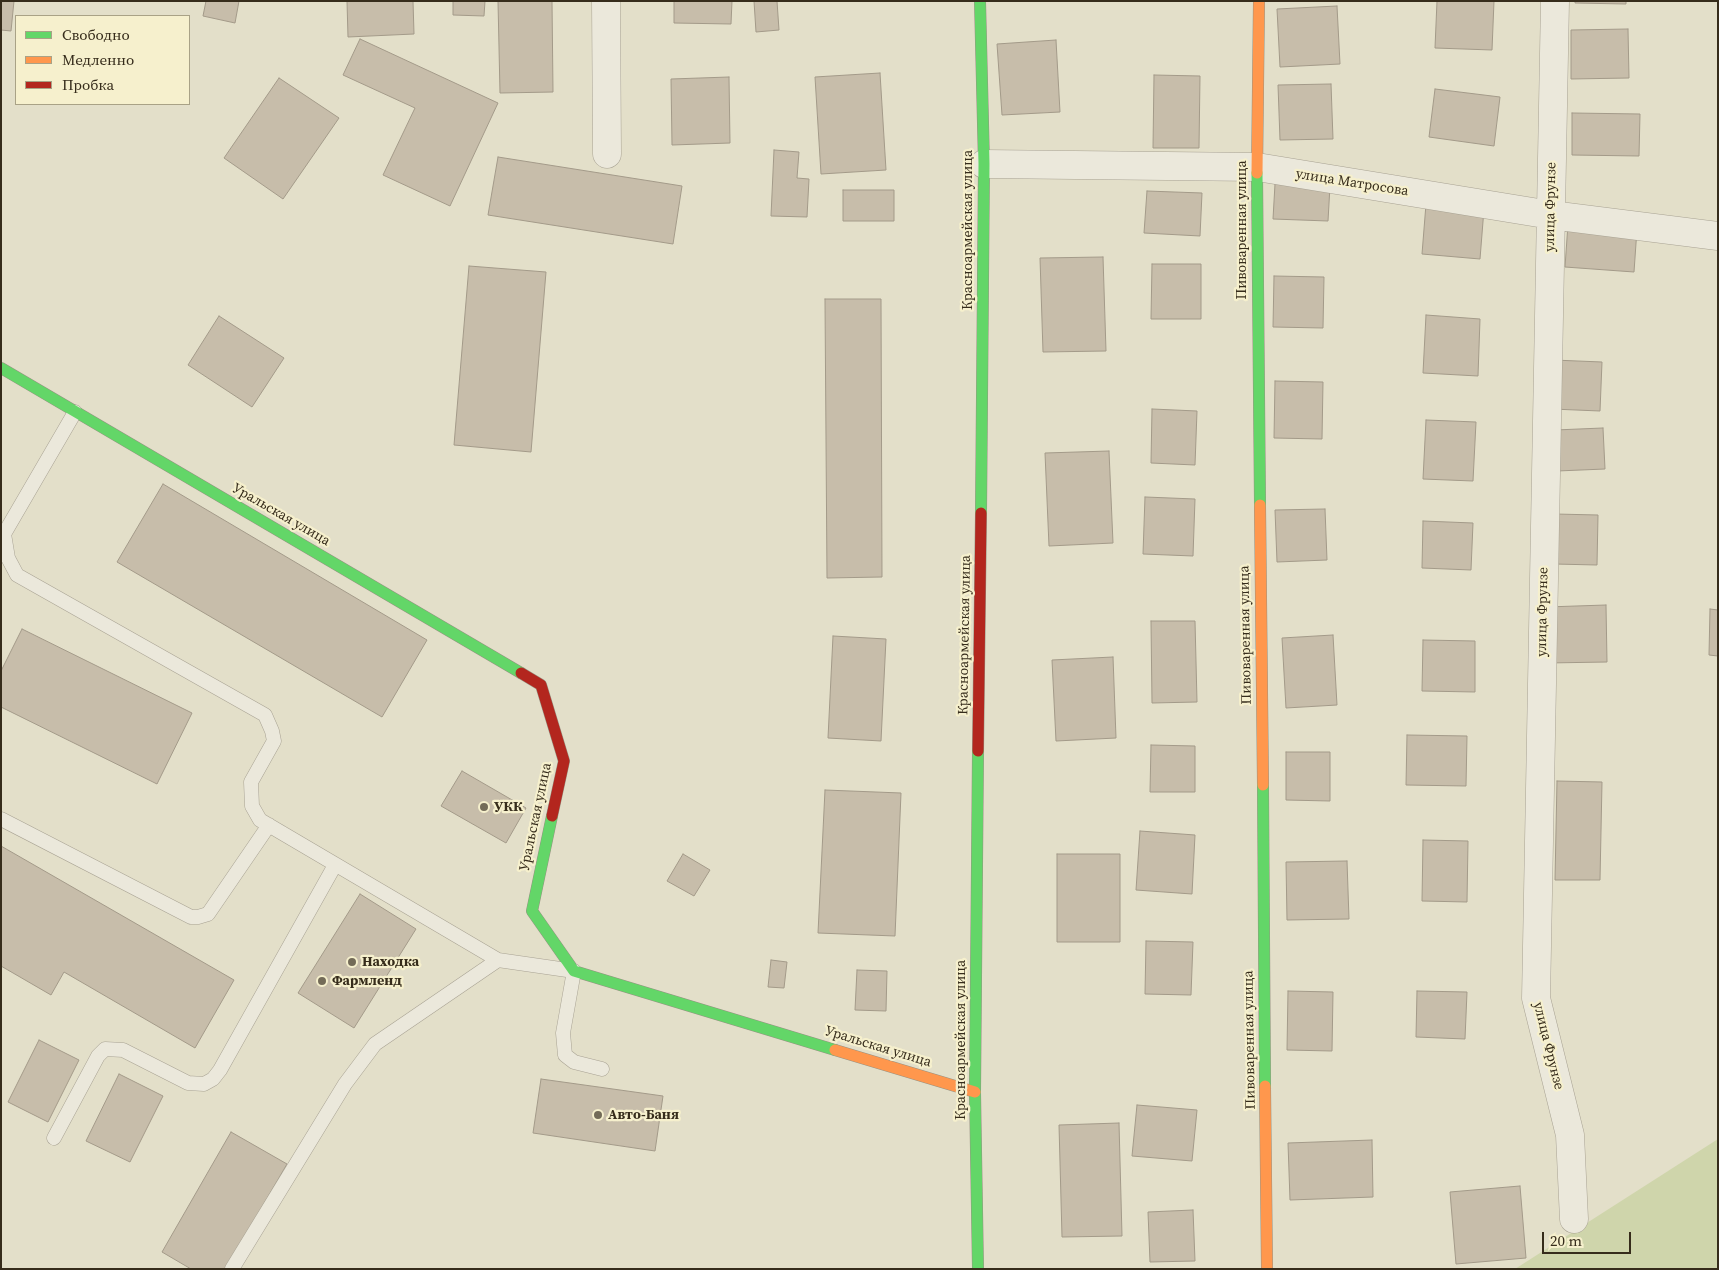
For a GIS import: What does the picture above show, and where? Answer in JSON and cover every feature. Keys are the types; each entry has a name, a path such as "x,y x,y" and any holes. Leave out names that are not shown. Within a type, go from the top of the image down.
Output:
{"street":[{"path":"606,1 607,154"},
{"name":"Красноармейская улица","path":"978,1269 975,1092 984,164 980,1"},
{"name":"Пивоваренная улица","path":"1259,1 1256,168 1267,1268"},
{"name":"улица Фрунзе","path":"1555,1 1536,998 1570,1135 1574,1219"},
{"name":"улица Матросова","path":"984,164 1256,168 1551,215 1718,236"},
{"name":"Уральская улица","path":"1,368 541,685 564,761 532,911 574,972 975,1092"}],"lane":[{"path":"75,412 4,534 8,558 17,575 265,715 272,731 274,742 251,782 252,806 260,820 268,826 498,960 574,972 563,1033 565,1054 574,1062 602,1069"},
{"path":"1,819 191,917 208,914 268,826"},
{"path":"54,1138 98,1056 105,1048 123,1050 188,1083 204,1084 213,1079 220,1070 335,865"},
{"path":"232,1269 346,1084 375,1044 498,960"}],"green space":[{"path":"1718,1139 1718,1269 1515,1269"}],"building":[{"path":"1,1 14,1 11,31 1,30"},
{"path":"206,1 239,1 235,23 203,16"},
{"path":"347,1 413,1 414,34 348,37"},
{"path":"453,1 485,1 484,16 453,15"},
{"path":"498,1 552,1 553,92 500,93"},
{"path":"674,1 732,1 731,24 674,23"},
{"path":"754,1 777,1 779,30 756,32"},
{"path":"1437,1 1494,1 1492,50 1435,48"},
{"path":"1575,1 1626,1 1626,4 1575,3"},
{"path":"1337,6 1340,64 1280,67 1277,9"},
{"path":"1628,29 1629,78 1571,79 1571,30"},
{"path":"360,39 498,103 450,206 383,175 415,108 343,75"},
{"path":"1056,40 1060,112 1002,115 997,44"},
{"path":"880,73 886,170 821,174 815,77"},
{"path":"1154,75 1200,76 1199,148 1153,148"},
{"path":"729,77 730,143 672,145 671,79"},
{"path":"279,78 339,118 283,199 224,158"},
{"path":"1331,84 1333,139 1280,140 1278,85"},
{"path":"1435,89 1500,97 1494,146 1429,137"},
{"path":"1572,113 1640,114 1639,156 1572,155"},
{"path":"774,150 799,152 797,178 809,179 807,217 771,216"},
{"path":"498,157 682,186 673,244 488,215"},
{"path":"1275,184 1330,186 1328,221 1273,219"},
{"path":"843,190 894,190 894,221 843,221"},
{"path":"1147,191 1202,193 1200,236 1144,233"},
{"path":"1426,204 1484,209 1480,259 1422,254"},
{"path":"1568,224 1637,229 1634,272 1565,267"},
{"path":"1103,257 1106,351 1043,352 1040,258"},
{"path":"1152,264 1201,264 1201,319 1151,319"},
{"path":"469,266 546,272 531,452 454,445"},
{"path":"1274,276 1324,277 1323,328 1273,327"},
{"path":"825,299 881,299 882,577 827,578"},
{"path":"1426,315 1480,319 1478,376 1423,373"},
{"path":"219,316 284,358 252,407 188,365"},
{"path":"1553,360 1602,362 1600,411 1552,409"},
{"path":"1275,381 1323,382 1322,439 1274,438"},
{"path":"1152,409 1197,411 1195,465 1151,463"},
{"path":"1426,420 1476,422 1473,481 1423,479"},
{"path":"1603,428 1605,469 1557,471 1555,430"},
{"path":"1109,451 1113,543 1049,546 1045,453"},
{"path":"163,484 427,640 382,717 117,562"},
{"path":"1145,497 1195,499 1193,556 1143,554"},
{"path":"1325,509 1327,560 1277,562 1275,510"},
{"path":"1555,514 1598,515 1597,565 1554,564"},
{"path":"1423,521 1473,523 1471,570 1422,568"},
{"path":"1606,605 1607,662 1547,663 1546,607"},
{"path":"1710,609 1718,610 1718,656 1709,655"},
{"path":"1151,621 1195,621 1197,702 1152,703"},
{"path":"22,629 192,713 157,784 1,707 1,671"},
{"path":"1333,635 1337,705 1286,708 1282,638"},
{"path":"833,636 886,639 881,741 828,738"},
{"path":"1423,640 1475,641 1475,692 1422,691"},
{"path":"1113,657 1116,738 1056,741 1052,660"},
{"path":"1407,735 1467,736 1466,786 1406,785"},
{"path":"1151,745 1195,746 1195,792 1150,792"},
{"path":"1286,752 1330,752 1330,801 1286,800"},
{"name":"УКК","path":"462,771 526,808 506,843 441,806"},
{"path":"1557,781 1602,782 1600,880 1555,880"},
{"path":"825,790 901,793 895,936 818,933"},
{"path":"1140,831 1195,835 1192,894 1136,890"},
{"path":"1423,840 1468,841 1467,902 1422,901"},
{"path":"1,846 234,980 195,1048 64,972 51,995 1,966"},
{"path":"683,854 710,870 694,896 667,881"},
{"path":"1057,854 1120,854 1120,942 1057,942"},
{"path":"1347,861 1349,919 1287,920 1286,862"},
{"path":"360,894 416,929 354,1028 298,993"},
{"path":"1146,941 1193,942 1191,995 1145,994"},
{"path":"771,960 787,962 784,988 768,987"},
{"path":"857,970 887,971 886,1011 855,1010"},
{"path":"1288,991 1333,992 1332,1051 1287,1050"},
{"path":"1417,991 1467,992 1465,1039 1416,1037"},
{"path":"39,1040 79,1060 48,1122 8,1102"},
{"path":"119,1074 163,1096 130,1162 86,1141"},
{"name":"Авто-Баня","path":"541,1079 663,1096 655,1151 533,1133"},
{"path":"1137,1105 1197,1110 1192,1161 1132,1156"},
{"path":"1119,1123 1122,1236 1062,1237 1059,1125"},
{"path":"231,1132 287,1164 226,1269 191,1269 162,1252"},
{"path":"1372,1140 1373,1197 1290,1200 1288,1143"},
{"path":"1520,1186 1526,1258 1456,1264 1450,1192"},
{"path":"1193,1210 1195,1261 1150,1262 1148,1212"}],"traffic: fast":[{"path":"980,1 984,164 981,513"},
{"path":"1257,173 1260,505"},
{"path":"1,368 521,673"},
{"path":"978,751 975,1092 978,1269"},
{"path":"1263,785 1265,1086"},
{"path":"552,816 532,911 574,971 835,1050"}],"traffic: slow":[{"path":"1257,173 1259,1"},
{"path":"1260,505 1263,785"},
{"path":"835,1050 975,1092"},
{"path":"1265,1086 1267,1268"}],"traffic: jam":[{"path":"978,751 981,513"},
{"path":"521,673 541,685 564,761 552,816"}],"place":[{"name":"УКК","path":"484,807"},
{"name":"Находка","path":"352,962"},
{"name":"Фармленд","path":"322,981"},
{"name":"Авто-Баня","path":"598,1115"}]}
